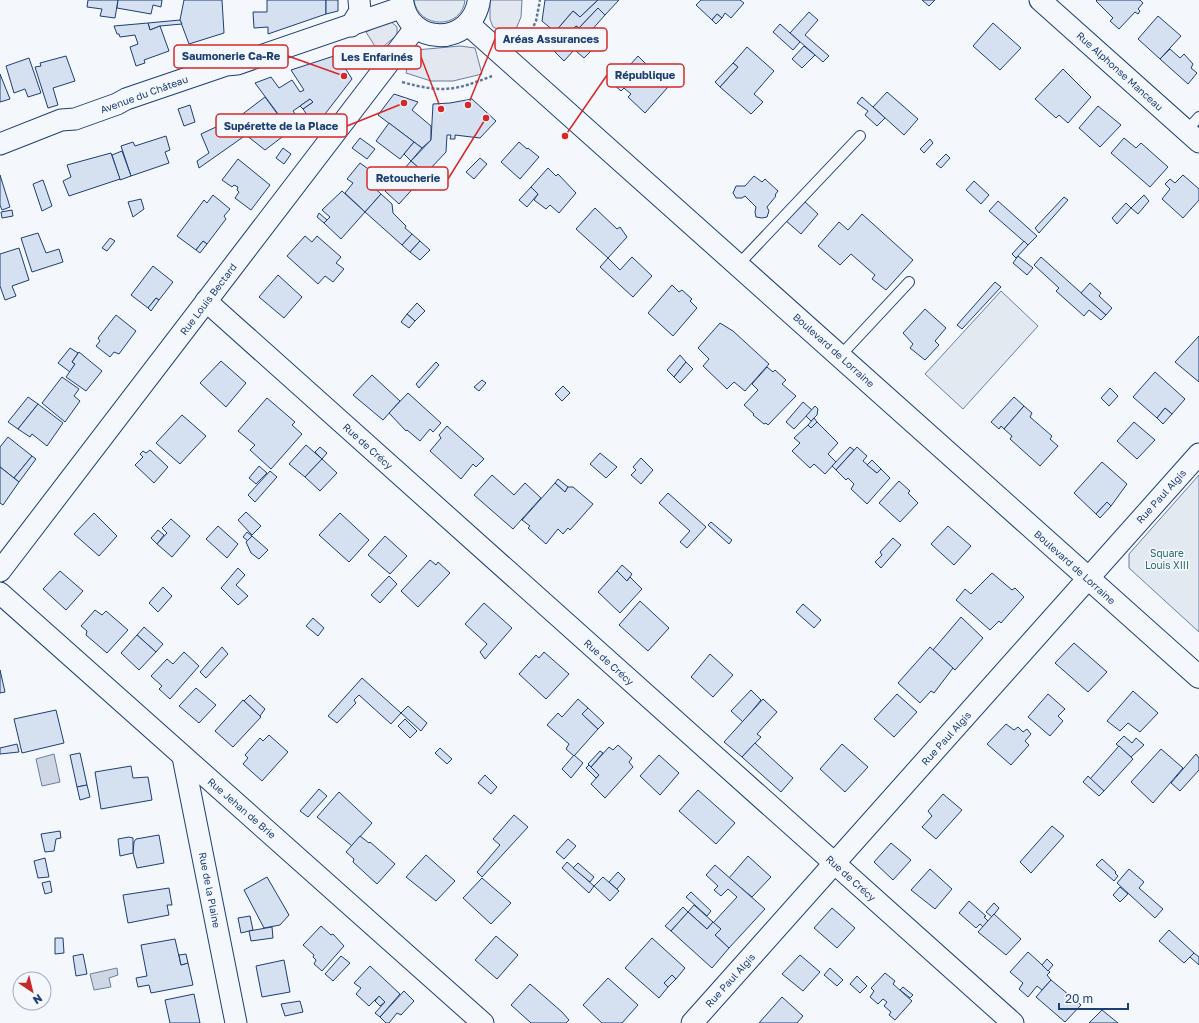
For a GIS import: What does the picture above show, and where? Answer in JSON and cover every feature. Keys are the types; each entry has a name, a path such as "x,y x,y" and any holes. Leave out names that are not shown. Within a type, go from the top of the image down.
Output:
{"main road":[{"path":"402,4 408,18 416,27 426,33 437,36 448,35 459,31 468,24 476,13 479,0"},
{"name":"Boulevard de Lorraine","path":"468,24 1199,677"}],"street":[{"path":"344,28 357,18 360,11 359,0"},
{"name":"Rue Alphonse Manceau","path":"1040,0 1195,130"},
{"name":"Avenue du Château","path":"0,144 62,120 76,119 117,104 126,98 226,65 237,64 344,28 402,4"},
{"name":"Rue Louis Bectard","path":"0,571 416,27"},
{"name":"Rue de Crécy","path":"206,301 1013,1023"},
{"name":"Rue Paul Algis","path":"692,1023 1199,454"},
{"name":"Rue Jehan de Brie","path":"0,593 483,1023"},
{"name":"Rue de la Plaine","path":"183,757 236,1023"}],"lane":[{"path":"738,265 860,136"},
{"path":"840,356 909,282"}],"path":[{"path":"344,28 355,54 379,75 437,90 463,88 494,76 512,64 536,20 540,0"}],"green space":[{"path":"414,0 465,0 462,10 456,17 449,21 440,22 431,21 423,16 417,10"},
{"path":"1001,291 1038,326 963,409 925,374"},
{"name":"Square Louis XIII","path":"1199,475 1199,632 1129,568 1129,554"}],"shaded area":[{"path":"490,0 522,0 521,17 513,36 493,27 490,19"},
{"path":"390,21 397,27 397,35 378,51 366,32"},
{"path":"460,46 475,48 482,74 453,81 431,81 406,73 410,53 416,50"},
{"path":"54,754 60,782 42,786 36,759"},
{"path":"117,968 118,975 109,978 111,987 94,990 90,974"}],"building":[{"path":"88,0 118,0 115,18 100,16 102,9 87,7"},
{"path":"118,0 162,0 161,7 153,5 151,14 117,8"},
{"path":"184,0 222,0 224,33 189,44 180,20"},
{"path":"267,0 326,0 326,14 268,34 268,27 254,28 253,12 267,12"},
{"path":"326,0 338,0 338,11 326,14"},
{"path":"545,0 598,0 580,17 573,11 555,32 542,21"},
{"path":"598,0 619,0 605,15 598,8 579,28 576,26 564,40 555,32 573,11 580,17"},
{"path":"701,0 740,0 744,3 731,18 725,13 722,18 717,14 712,20 696,5"},
{"path":"922,0 935,0 929,6"},
{"path":"1140,0 1143,3 1138,9 1140,11 1138,14 1135,12 1119,29 1110,21 1113,18 1096,1"},
{"path":"598,8 605,15 575,49 564,40 576,26 579,28"},
{"path":"809,12 818,20 805,35 829,56 823,62 790,33"},
{"path":"717,14 722,18 716,24 712,20"},
{"path":"1158,16 1181,36 1160,59 1138,39"},
{"path":"180,20 182,24 160,26 150,30 148,23"},
{"path":"148,23 150,30 160,26 169,51 144,60 145,63 136,66 130,47 138,44 135,35 120,37 114,26"},
{"path":"993,23 1021,48 1000,70 973,46"},
{"path":"780,24 800,42 793,50 773,32"},
{"path":"588,38 596,46 584,58 576,51"},
{"path":"564,40 575,49 564,61 554,51"},
{"path":"804,46 815,55 802,68 792,59"},
{"path":"747,47 774,71 754,94 763,102 751,114 720,87 738,67 733,63"},
{"path":"1170,49 1180,58 1184,54 1193,64 1191,68 1197,73 1188,84 1160,59"},
{"path":"337,55 352,79 315,127 303,109 313,102 310,99 293,111 298,118 287,126 255,83 271,77 279,88 292,80 300,92 304,90 291,70"},
{"path":"66,56 75,81 53,88 58,105 48,108 35,67 41,66 40,63"},
{"path":"638,56 652,70 644,79 650,85 658,78 668,87 645,113 628,97 631,94 624,88 621,91 613,84"},
{"path":"29,58 41,93 28,97 25,89 14,93 6,66"},
{"path":"733,63 738,67 720,87 715,82"},
{"path":"1063,69 1091,97 1068,123 1059,115 1056,118 1035,99"},
{"path":"0,74 10,99 0,102"},
{"path":"887,92 918,119 904,135 873,107"},
{"path":"394,94 418,102 412,110 431,126 431,140 422,148 378,115"},
{"path":"265,97 290,131 265,150 246,135 240,116"},
{"path":"862,97 885,118 877,126 865,115 868,111 857,103"},
{"path":"310,99 313,102 303,109 300,106"},
{"path":"472,99 496,121 480,138 455,135 455,139 450,139 451,135 447,135 446,152 430,169 441,178 436,185 411,161 431,140 433,104"},
{"path":"190,105 195,122 184,126 178,109"},
{"path":"1098,106 1121,125 1100,147 1079,128"},
{"path":"241,121 246,135 199,168 197,161 209,153 201,134 216,127 219,131"},
{"path":"389,123 414,142 400,159 376,141"},
{"path":"166,136 170,150 165,152 169,163 131,176 121,146 133,142 135,146"},
{"path":"360,138 375,149 367,159 352,148"},
{"path":"1124,138 1136,148 1141,143 1168,167 1150,187 1111,153"},
{"path":"930,139 933,143 924,153 920,149"},
{"path":"414,142 422,148 411,161 404,154"},
{"path":"519,142 539,157 520,179 501,162"},
{"path":"283,148 291,154 284,164 276,158"},
{"path":"122,151 131,176 120,180 112,155"},
{"path":"111,153 120,179 69,196 63,181 71,177 67,165"},
{"path":"946,154 950,158 941,168 936,164"},
{"path":"480,158 487,164 474,179 466,172"},
{"path":"238,159 270,185 251,210 235,198 239,192 237,190 238,187 234,185 232,187 222,180"},
{"path":"411,161 426,174 399,204 385,191"},
{"path":"360,163 378,176 371,185 381,194 365,212 345,193 353,183 347,179"},
{"path":"548,168 556,176 558,174 576,193 559,213 550,205 546,209 534,200 538,194 531,187"},
{"path":"0,175 10,207 2,210 0,205"},
{"path":"1183,175 1199,189 1199,200 1183,218 1162,199 1170,189 1165,184 1170,179 1175,183"},
{"path":"754,176 762,182 765,179 778,191 767,207 769,211 767,217 756,217 756,207 745,196 742,198 736,198 733,193 736,186 745,186"},
{"path":"43,180 52,206 42,211 33,184"},
{"path":"974,181 989,195 981,204 966,190"},
{"path":"531,187 538,194 527,207 519,200"},
{"path":"342,191 365,212 341,239 324,223 330,217 322,210"},
{"path":"381,194 392,204 393,213 412,234 402,245 365,212"},
{"path":"213,195 230,209 224,216 226,219 207,244 203,241 196,250 177,236 204,200 207,203"},
{"path":"1144,195 1149,201 1138,214 1131,208"},
{"path":"1064,197 1068,200 1039,233 1035,228"},
{"path":"141,199 144,209 133,217 128,202"},
{"path":"803,200 818,214 801,234 785,220"},
{"path":"998,201 1037,236 1028,245 989,211"},
{"path":"1126,203 1131,208 1117,224 1112,218"},
{"path":"595,208 617,229 620,227 627,237 608,258 576,229"},
{"path":"12,210 13,216 2,218 1,212"},
{"path":"319,213 327,220 324,223 317,217"},
{"path":"862,214 913,260 886,290 872,279 875,275 851,254 840,265 818,246 839,222 848,230"},
{"path":"38,233 46,253 59,249 63,262 32,272 21,238"},
{"path":"412,234 420,241 410,252 402,245"},
{"path":"305,236 312,242 317,236 341,257 336,263 344,269 333,282 325,276 318,284 287,256"},
{"path":"110,238 115,241 107,251 102,248"},
{"path":"203,241 207,244 200,253 196,250"},
{"path":"420,241 430,250 420,260 410,252"},
{"path":"1024,241 1028,245 1016,258 1012,254"},
{"path":"19,248 29,280 12,286 16,296 5,300 0,286 0,254"},
{"path":"1018,256 1033,268 1027,275 1013,263"},
{"path":"632,257 652,276 633,297 600,267 608,258 620,270"},
{"path":"1041,257 1106,315 1101,320 1089,310 1084,316 1056,291 1059,288 1034,265"},
{"path":"153,266 173,282 159,300 156,298 148,308 131,295"},
{"path":"278,275 302,297 284,318 259,297"},
{"path":"995,282 1001,287 962,329 957,325"},
{"path":"1090,283 1101,293 1099,296 1112,308 1106,315 1081,293"},
{"path":"672,285 679,292 682,290 692,299 690,301 697,308 673,336 648,313"},
{"path":"156,298 159,300 151,311 148,308"},
{"path":"417,303 425,311 415,321 407,314"},
{"path":"925,309 946,328 935,341 939,345 925,360 910,348 913,344 903,333"},
{"path":"407,314 415,321 409,328 401,322"},
{"path":"116,315 136,331 119,354 114,352 110,357 96,346 100,341 98,338"},
{"path":"720,323 733,331 769,364 745,391 734,382 727,389 703,366 709,359 698,348"},
{"path":"1199,336 1199,382 1175,362"},
{"path":"70,348 78,353 72,362 75,364 70,372 58,363"},
{"path":"79,352 102,371 86,391 66,377 75,364 72,362"},
{"path":"680,355 686,362 674,377 667,370"},
{"path":"221,361 246,383 226,407 200,383"},
{"path":"436,362 439,365 419,388 416,384"},
{"path":"686,362 693,369 680,383 674,377"},
{"path":"767,367 773,372 775,370 786,380 782,384 796,396 768,425 766,423 764,424 753,415 754,414 744,405 758,390 752,384"},
{"path":"1155,372 1185,399 1172,414 1165,408 1157,418 1133,397"},
{"path":"372,375 400,401 383,420 353,395"},
{"path":"62,377 79,389 74,396 80,401 65,422 42,403"},
{"path":"482,380 486,383 479,391 474,387"},
{"path":"563,386 570,393 562,401 555,394"},
{"path":"1110,388 1118,396 1109,406 1101,398"},
{"path":"408,393 441,423 433,432 430,429 420,441 407,430 406,431 389,413"},
{"path":"28,397 38,404 18,429 8,422"},
{"path":"1014,397 1024,406 1004,429 1001,426 999,429 991,422"},
{"path":"267,398 295,422 292,425 302,434 271,469 250,450 255,445 238,431"},
{"path":"803,402 812,410 794,429 786,422"},
{"path":"38,404 63,423 47,446 32,434 30,437 18,429"},
{"path":"815,406 818,409 817,415 811,421 806,416"},
{"path":"1024,406 1032,413 1030,417 1052,436 1050,439 1058,446 1040,466 1010,439 1012,436 1004,429"},
{"path":"1165,408 1172,414 1163,424 1157,418"},
{"path":"182,415 206,436 180,464 156,443"},
{"path":"814,418 817,422 811,428 808,425"},
{"path":"817,422 838,443 828,454 836,462 825,474 814,464 810,468 792,451 800,443 794,438 808,425 811,428"},
{"path":"1134,422 1155,440 1137,459 1117,441"},
{"path":"447,426 484,459 476,467 473,464 461,479 430,451 441,438 439,435"},
{"path":"8,437 32,456 14,478 0,467 0,447"},
{"path":"306,445 322,459 305,477 289,464"},
{"path":"320,447 327,453 322,459 315,452"},
{"path":"850,447 854,450 836,470 832,466"},
{"path":"857,447 867,456 863,461 877,473 881,469 890,478 867,504 851,489 854,484 848,478 846,480 836,470"},
{"path":"150,450 168,467 154,483 135,465 143,457 140,454 143,451 146,453"},
{"path":"600,453 617,467 606,478 590,464"},
{"path":"32,456 36,459 19,482 14,478"},
{"path":"641,458 653,470 641,484 631,475 636,470 633,467"},
{"path":"322,459 337,473 320,491 305,477"},
{"path":"872,460 881,469 877,473 867,465"},
{"path":"1102,462 1127,484 1111,506 1107,502 1096,514 1074,493"},
{"path":"259,466 267,473 256,484 249,478"},
{"path":"0,467 19,482 3,505 0,503"},
{"path":"270,471 277,477 255,502 248,495"},
{"path":"492,475 514,495 525,483 541,498 513,529 474,495"},
{"path":"558,479 568,487 565,492 555,483"},
{"path":"899,481 910,491 908,493 918,503 900,522 879,503"},
{"path":"555,483 565,492 568,487 573,487 593,504 570,530 568,528 563,534 558,529 546,544 528,528 530,526 522,520"},
{"path":"668,493 706,527 687,548 680,542 690,531 659,503"},
{"path":"1107,502 1111,506 1100,518 1096,514"},
{"path":"246,512 261,526 252,535 238,520"},
{"path":"94,513 117,536 99,556 74,534"},
{"path":"340,513 369,540 349,562 319,535"},
{"path":"171,519 190,536 172,557 157,544 167,533 162,528"},
{"path":"711,522 732,540 729,544 708,525"},
{"path":"218,526 238,544 227,558 206,539"},
{"path":"948,526 971,546 954,565 931,544"},
{"path":"158,530 164,535 157,544 151,538"},
{"path":"247,532 252,536 248,541 243,537"},
{"path":"252,536 268,550 259,559 251,553 246,542"},
{"path":"385,536 407,556 390,574 368,555"},
{"path":"893,538 901,545 881,568 875,562 882,555 880,552"},
{"path":"430,560 436,565 438,562 450,573 418,607 401,591"},
{"path":"622,565 632,574 627,581 617,571"},
{"path":"238,568 245,575 236,585 248,596 238,605 221,588"},
{"path":"60,571 83,591 66,610 43,589"},
{"path":"617,571 627,581 630,577 642,589 620,613 598,592"},
{"path":"992,573 1012,590 1015,588 1024,597 1001,623 999,621 990,630 956,600 965,589 971,594"},
{"path":"389,576 397,584 380,603 371,595"},
{"path":"163,587 172,596 158,612 149,603"},
{"path":"640,601 669,628 648,651 619,625"},
{"path":"484,603 512,628 485,659 480,652 487,644 465,624"},
{"path":"803,604 821,620 814,628 796,612"},
{"path":"95,610 102,615 106,611 128,630 107,653 86,635 87,631 81,626"},
{"path":"961,617 983,638 955,670 933,650"},
{"path":"313,618 324,628 318,636 306,626"},
{"path":"144,627 163,644 156,652 137,635"},
{"path":"137,635 156,652 139,670 121,653"},
{"path":"1074,643 1107,672 1088,692 1055,663"},
{"path":"222,647 228,654 206,678 200,672"},
{"path":"930,647 953,668 934,693 931,691 920,703 898,683"},
{"path":"184,652 199,666 170,699 159,689 162,686 151,676 167,659 173,664"},
{"path":"544,652 569,674 546,699 519,674 536,655 539,658"},
{"path":"710,654 733,675 713,697 691,677"},
{"path":"0,670 5,692 0,693"},
{"path":"362,678 401,713 391,724 359,695 354,700 356,703 337,723 328,716"},
{"path":"196,688 216,705 199,723 179,706"},
{"path":"751,690 761,700 743,722 731,711"},
{"path":"1133,691 1158,713 1140,732 1128,723 1120,731 1107,721"},
{"path":"897,694 917,712 894,737 874,719"},
{"path":"1048,694 1065,709 1058,716 1063,721 1050,736 1028,717"},
{"path":"250,695 265,709 260,716 244,701"},
{"path":"578,699 588,708 582,714 598,729 574,756 566,749 569,744 547,725 558,713 562,717"},
{"path":"763,699 777,712 757,734 761,737 742,757 724,742"},
{"path":"243,700 261,717 233,747 215,731"},
{"path":"408,706 427,723 421,731 401,713"},
{"path":"588,708 604,723 598,729 582,714"},
{"path":"56,710 64,743 22,753 14,719"},
{"path":"405,719 417,731 410,738 398,726"},
{"path":"1006,724 1014,730 1018,727 1023,732 1027,729 1031,734 1025,741 1029,745 1011,765 987,744"},
{"path":"269,735 288,752 262,781 243,764 248,758 245,755 260,738 263,741"},
{"path":"1124,736 1132,743 1136,738 1144,745 1131,757 1116,744"},
{"path":"755,743 793,778 781,792 742,757"},
{"path":"17,744 19,752 0,754 0,748"},
{"path":"842,744 868,767 845,792 820,769"},
{"path":"618,745 632,758 629,762 633,767 605,798 591,784 599,775 591,767 609,747 613,750"},
{"path":"1119,746 1133,759 1104,791 1090,779"},
{"path":"440,748 452,759 447,764 435,753"},
{"path":"1161,749 1183,768 1153,803 1131,782"},
{"path":"600,751 603,753 591,767 588,764"},
{"path":"80,753 87,785 77,787 70,755"},
{"path":"1196,754 1199,758 1199,770 1180,791 1171,783"},
{"path":"574,755 583,763 571,778 562,769"},
{"path":"659,755 679,773 660,795 640,776"},
{"path":"589,765 599,775 596,778 586,768"},
{"path":"131,766 133,778 148,777 152,800 101,809 95,772"},
{"path":"485,775 497,787 491,794 478,783"},
{"path":"1088,776 1104,791 1099,796 1083,782"},
{"path":"87,785 90,797 80,800 77,787"},
{"path":"319,789 327,796 308,817 300,811"},
{"path":"698,790 735,823 716,844 679,811"},
{"path":"339,792 372,823 352,846 317,817"},
{"path":"943,794 962,810 936,839 922,827 932,816 928,811"},
{"path":"514,815 528,827 482,877 477,872 500,845 493,839"},
{"path":"1052,826 1064,836 1031,873 1020,862"},
{"path":"60,831 61,838 56,839 54,851 45,852 41,834"},
{"path":"159,835 164,863 137,868 133,853 134,842 136,839"},
{"path":"360,836 369,843 370,842 395,864 377,884 353,862 354,859 346,852"},
{"path":"129,837 133,838 133,853 120,856 118,839"},
{"path":"568,839 576,846 564,859 556,852"},
{"path":"891,843 911,860 893,880 874,862"},
{"path":"426,855 455,881 436,901 406,877"},
{"path":"748,856 771,877 752,897 729,878"},
{"path":"45,858 49,877 38,878 34,861"},
{"path":"1102,859 1116,872 1115,873 1118,876 1114,881 1096,865"},
{"path":"567,862 594,886 589,893 562,868"},
{"path":"578,863 594,877 590,882 573,868"},
{"path":"715,865 765,909 729,948 715,935 721,929 713,923 737,897 728,889 721,896 714,890 718,886 706,875"},
{"path":"930,869 952,889 935,909 911,890"},
{"path":"1129,869 1144,882 1139,888 1163,909 1155,918 1117,883"},
{"path":"618,872 625,879 617,889 609,882"},
{"path":"267,877 289,915 280,925 264,928 244,890"},
{"path":"603,877 619,891 610,901 594,886"},
{"path":"482,878 511,903 491,924 463,898"},
{"path":"50,881 52,892 45,894 42,883"},
{"path":"1120,887 1128,894 1120,902 1113,895"},
{"path":"169,888 172,905 167,905 169,915 128,923 123,895"},
{"path":"691,892 711,911 707,916 686,897"},
{"path":"969,901 986,916 984,917 988,921 983,927 980,924 976,928 959,913"},
{"path":"994,903 999,908 992,917 986,912"},
{"path":"694,905 713,922 707,929 688,912"},
{"path":"683,907 688,912 671,931 665,926"},
{"path":"832,908 855,928 837,948 814,928"},
{"path":"688,912 707,929 713,922 721,929 715,935 729,948 712,968 671,931"},
{"path":"994,914 1021,939 1006,955 978,932"},
{"path":"250,916 253,930 241,933 238,918"},
{"path":"321,926 331,935 333,934 344,946 322,971 314,964 316,960 313,957 314,955 303,945"},
{"path":"272,927 273,938 251,941 249,931"},
{"path":"1169,930 1194,953 1184,963 1159,941"},
{"path":"496,936 518,955 497,979 475,960"},
{"path":"55,938 63,938 64,953 55,954"},
{"path":"652,938 685,968 676,979 672,975 664,983 668,987 659,998 625,968"},
{"path":"175,939 181,965 188,963 193,985 151,993 149,985 138,987 136,978 147,976 141,945"},
{"path":"1028,952 1050,972 1047,975 1051,980 1042,990 1037,986 1028,997 1019,989 1023,983 1010,972"},
{"path":"1194,953 1199,957 1199,965 1190,957"},
{"path":"83,954 87,974 76,976 73,956"},
{"path":"186,954 188,963 181,965 179,955"},
{"path":"800,955 820,972 803,991 782,974"},
{"path":"341,956 350,963 333,981 325,974"},
{"path":"1047,959 1053,965 1048,971 1042,965"},
{"path":"284,960 290,992 262,997 256,966"},
{"path":"370,966 400,994 380,1017 375,1013 385,1002 379,996 369,1006 356,994 361,988 354,983"},
{"path":"830,968 843,980 837,986 824,975"},
{"path":"885,973 895,981 893,984 912,1001 895,1020 889,1015 891,1012 884,1006 887,1002 883,999 878,1004 870,997 874,991 871,988"},
{"path":"672,975 676,979 668,987 664,983"},
{"path":"857,976 867,986 860,993 850,984"},
{"path":"608,978 638,1005 622,1023 602,1023 583,1005"},
{"path":"1051,980 1081,1005 1065,1022 1036,997"},
{"path":"530,984 562,1012 569,1020 566,1023 531,1023 511,1005"},
{"path":"903,987 913,995 910,998 900,990"},
{"path":"404,991 414,1001 401,1015 397,1013 389,1023 386,1023 380,1017"},
{"path":"194,994 200,1023 170,1023 165,1000"},
{"path":"379,996 385,1002 380,1006 375,1001"},
{"path":"782,997 803,1016 797,1023 759,1023"},
{"path":"300,1001 303,1012 285,1016 281,1004"},
{"path":"1102,1010 1118,1023 1089,1023"}],"place":[{"name":"Saumonerie Ca-Re","path":"344,76"},
{"name":"Supérette de la Place","path":"404,103"},
{"name":"Aréas Assurances","path":"468,105"},
{"name":"Les Enfarinés","path":"441,109"},
{"name":"Retoucherie","path":"486,118"},
{"name":"République","path":"565,136"}]}
